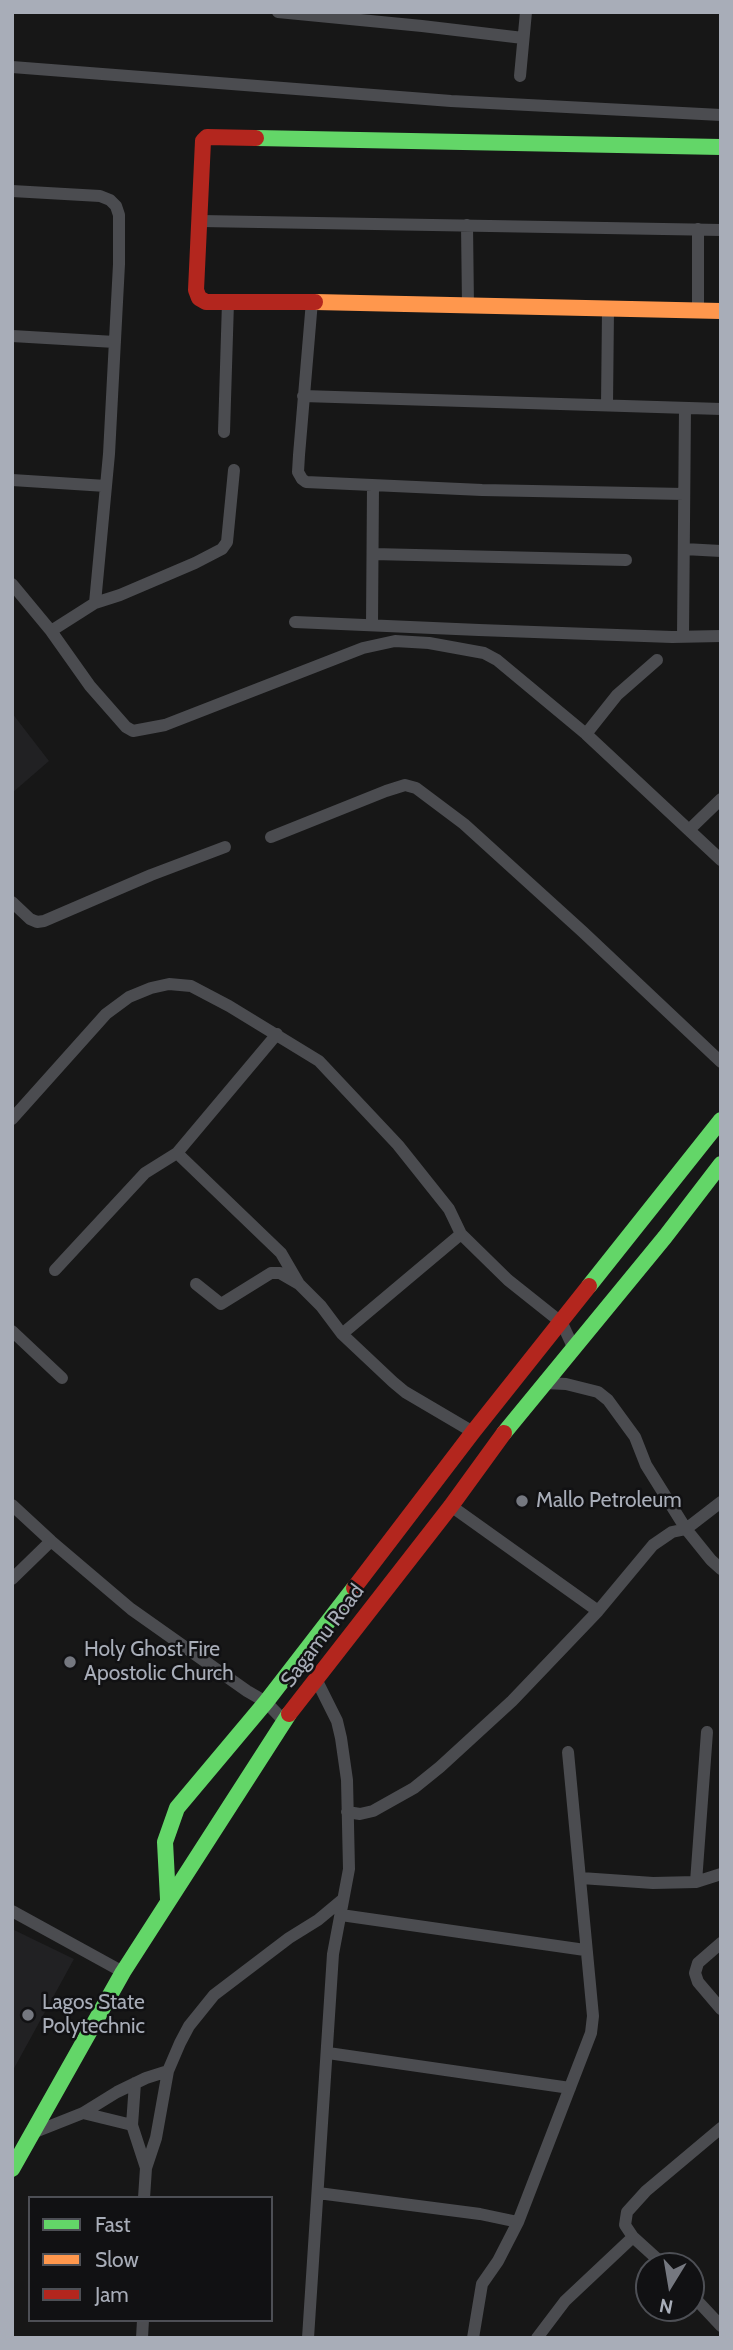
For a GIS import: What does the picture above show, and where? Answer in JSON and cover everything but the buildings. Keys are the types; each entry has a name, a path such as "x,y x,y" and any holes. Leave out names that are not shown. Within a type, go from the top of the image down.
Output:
{"main road":[{"path":"721,147 207,136 203,141 196,290 199,298 206,302 312,301 721,311"},
{"path":"168,1899 165,1842 177,1808 265,1702 473,1432 721,1120"},
{"name":"Sagamu Road","path":"12,2169 123,1972 284,1721 573,1347 665,1237 721,1164"}],"street":[{"path":"278,12 422,19 523,38"},
{"path":"520,76 526,12"},
{"path":"12,67 450,101 721,115"},
{"path":"12,191 100,196 110,200 120,215 106,486 95,603"},
{"path":"201,221 721,230"},
{"path":"467,225 468,306"},
{"path":"698,229 698,310"},
{"path":"312,301 298,472 306,482 684,494"},
{"path":"224,432 228,302"},
{"path":"607,405 608,310"},
{"path":"12,336 115,342"},
{"path":"303,396 721,409"},
{"path":"683,636 685,408"},
{"path":"51,631 95,603 120,595 222,549 227,542 234,470"},
{"path":"12,480 106,486"},
{"path":"372,625 373,486"},
{"path":"684,549 721,551"},
{"path":"373,554 626,560"},
{"path":"12,584 51,631 90,687 133,732 166,725 363,648 395,640 472,649 484,653 497,660 586,734 721,860"},
{"path":"295,622 721,636"},
{"path":"586,734 617,695 657,660"},
{"path":"271,836 386,790 405,785 416,788 464,824 721,1062"},
{"path":"690,829 721,799"},
{"path":"12,902 30,919 44,921 225,847"},
{"path":"15,1110 106,1014 150,988 169,984 191,986 319,1061 379,1123 449,1209 461,1234 508,1280 562,1323 573,1347"},
{"path":"55,1270 145,1173 177,1153 276,1034"},
{"path":"177,1153 281,1253 299,1284 321,1306 342,1334 405,1392 473,1432"},
{"path":"342,1334 461,1234"},
{"path":"195,1284 221,1304 271,1273 279,1273 299,1284"},
{"path":"12,1331 62,1378"},
{"path":"545,1383 566,1384 598,1392 608,1400 635,1437 646,1465 686,1529 721,1569"},
{"path":"347,1812 360,1814 373,1811 414,1788 512,1701 598,1611 653,1545 672,1532 686,1529 721,1502"},
{"path":"12,1505 131,1609 265,1702 284,1721"},
{"path":"451,1506 598,1611"},
{"path":"12,1579 51,1541"},
{"path":"308,2338 333,1954 349,1869 347,1780 341,1738 337,1721 317,1681"},
{"path":"696,1882 707,1732"},
{"path":"472,2338 482,2284 498,2261 518,2222 591,2034 593,2016 568,1752"},
{"path":"581,1878 653,1883 696,1882 721,1874"},
{"path":"144,2196 146,2168 156,2138 168,2071 189,2026 214,1995 342,1900"},
{"path":"12,1911 123,1972"},
{"path":"341,1915 585,1950"},
{"path":"721,1943 698,1963 695,1973 698,1983 721,2009"},
{"path":"328,2053 570,2088"},
{"path":"33,2133 83,2113 135,2083 168,2071"},
{"path":"135,2083 132,2125 146,2168"},
{"path":"83,2113 132,2125"},
{"path":"650,2252 633,2237 625,2225 627,2212 646,2191 721,2128"},
{"path":"318,2193 467,2212 518,2222"},
{"path":"537,2338 565,2301 633,2237"},
{"path":"705,2307 719,2320"}],"shaded area":[{"path":"12,713 49,761 12,793"},
{"name":"Lagos State Polytechnic","path":"12,1929 74,1959 12,2072"}],"traffic: fast":[{"path":"256,138 721,147"},
{"path":"589,1286 721,1120"},
{"path":"504,1433 665,1237 721,1164"},
{"path":"168,1899 165,1842 177,1808 266,1702 354,1588"},
{"path":"12,2169 123,1972 289,1714"}],"traffic: slow":[{"path":"315,302 721,311"}],"traffic: jam":[{"path":"256,138 207,137 203,141 196,290 199,298 206,302 315,302"},
{"path":"354,1588 589,1286"},
{"path":"289,1714 451,1506 504,1433"}],"place":[{"name":"Mallo Petroleum","path":"522,1501"},
{"name":"Holy Ghost Fire Apostolic Church","path":"70,1662"},
{"name":"Lagos State Polytechnic","path":"28,2015"}]}
